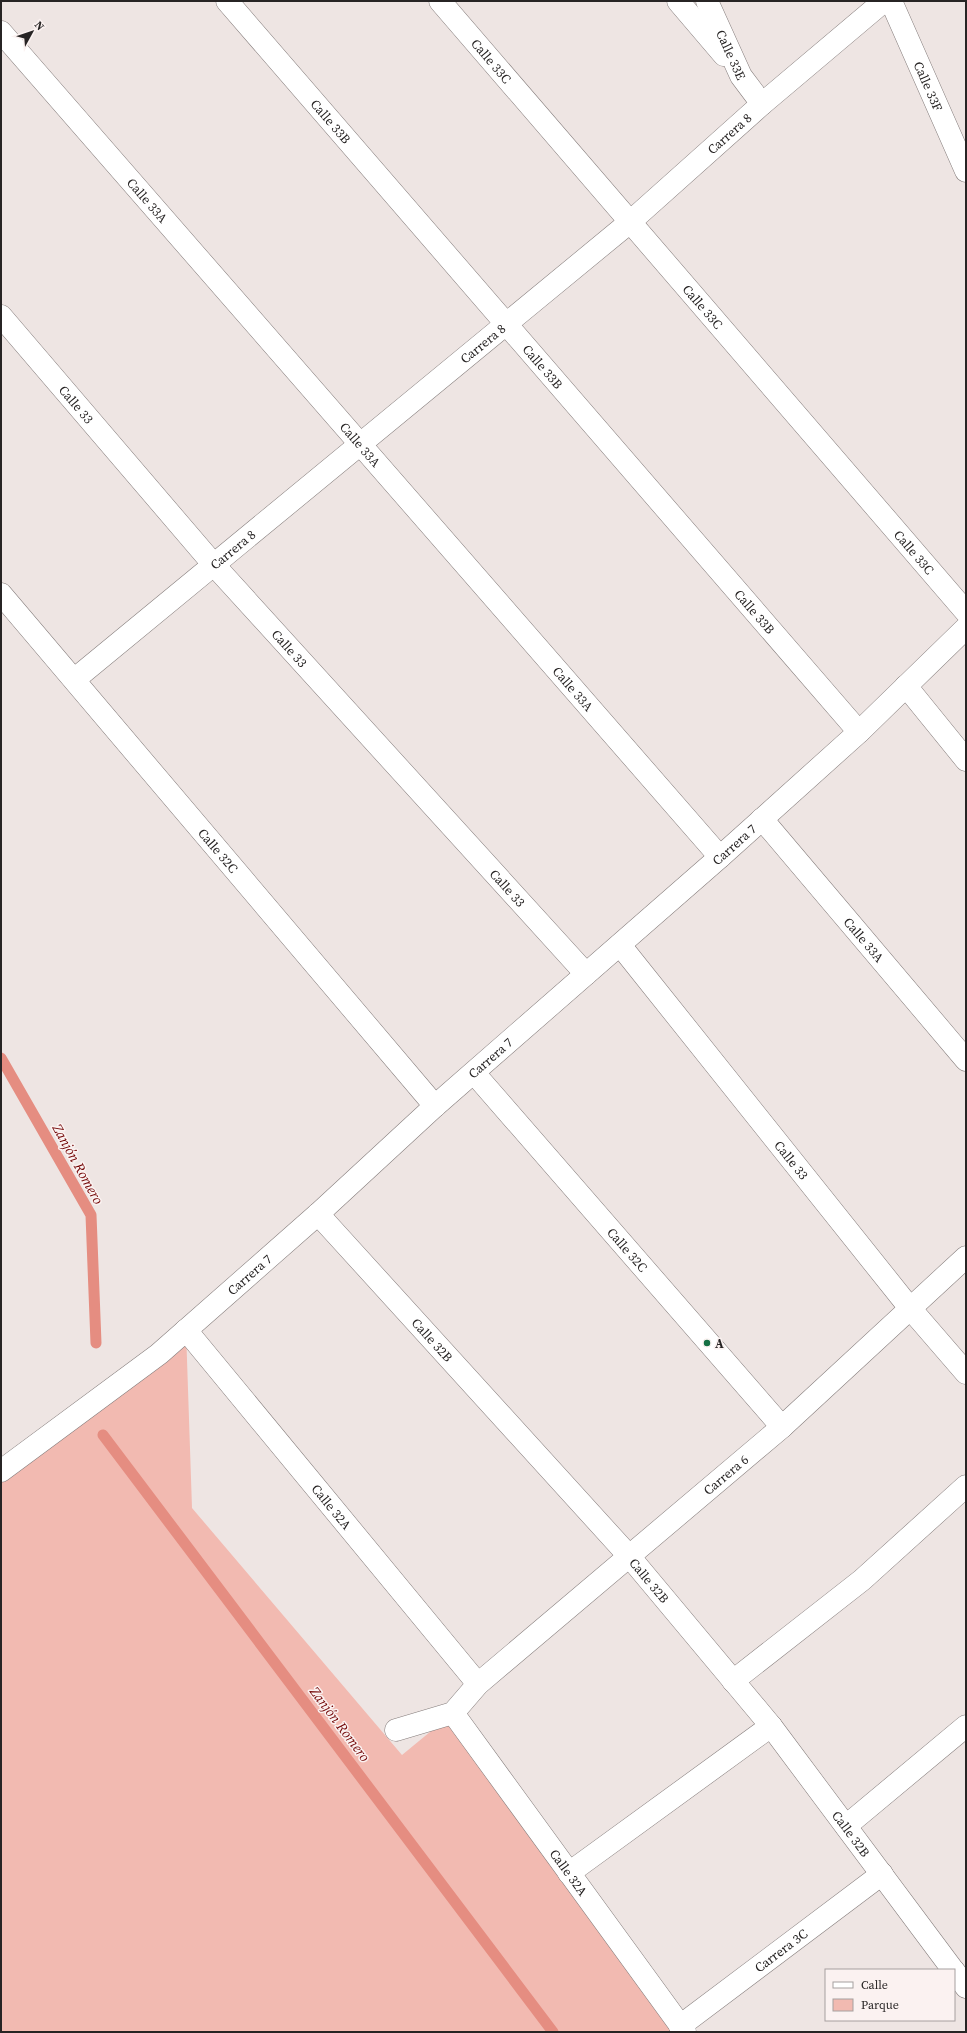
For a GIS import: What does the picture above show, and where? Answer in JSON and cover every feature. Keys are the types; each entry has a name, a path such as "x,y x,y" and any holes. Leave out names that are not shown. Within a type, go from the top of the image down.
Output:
{"street":[{"name":"Calle 33B","path":"227,1 859,732"},
{"name":"Calle 33C","path":"440,1 966,612"},
{"path":"678,1 741,76"},
{"name":"Calle 33E","path":"708,1 741,76 762,104"},
{"name":"Carrera 8","path":"75,679 630,222 762,104 884,1"},
{"name":"Calle 33F","path":"891,1 966,171"},
{"name":"Calle 33A","path":"1,32 720,857"},
{"name":"Calle 33","path":"1,316 214,565 586,974"},
{"name":"Calle 32C","path":"1,594 75,679 435,1106"},
{"name":"Carrera 7","path":"1,1471 159,1354 318,1214 435,1106 720,857 859,732 966,628"},
{"path":"906,686 966,760"},
{"name":"Calle 33A","path":"762,819 966,1060"},
{"name":"Calle 33","path":"620,945 909,1307 966,1373"},
{"name":"Calle 32C","path":"474,1073 782,1427"},
{"name":"Calle 32B","path":"318,1214 629,1556 771,1726 882,1874 959,1973"},
{"name":"Carrera 6","path":"453,1713 478,1684 782,1427 909,1307 966,1257"},
{"name":"Calle 32A","path":"186,1330 478,1684"},
{"path":"733,1681 862,1580 966,1486"},
{"path":"396,1730 453,1713"},
{"name":"Calle 32A","path":"453,1713 682,2029"},
{"path":"569,1873 771,1726"},
{"path":"846,1826 966,1726"},
{"name":"Carrera 3C","path":"682,2029 882,1874"}],"green space":[{"path":"186,1330 192,1508 402,1755 453,1713 686,2032 1,2032 1,1471"}],"waterway":[{"name":"Zanjón Romero","path":"1,1058 91,1215 96,1343"},
{"name":"Zanjón Romero","path":"103,1435 553,2032"}],"place":[{"name":"A","path":"707,1343"}]}
